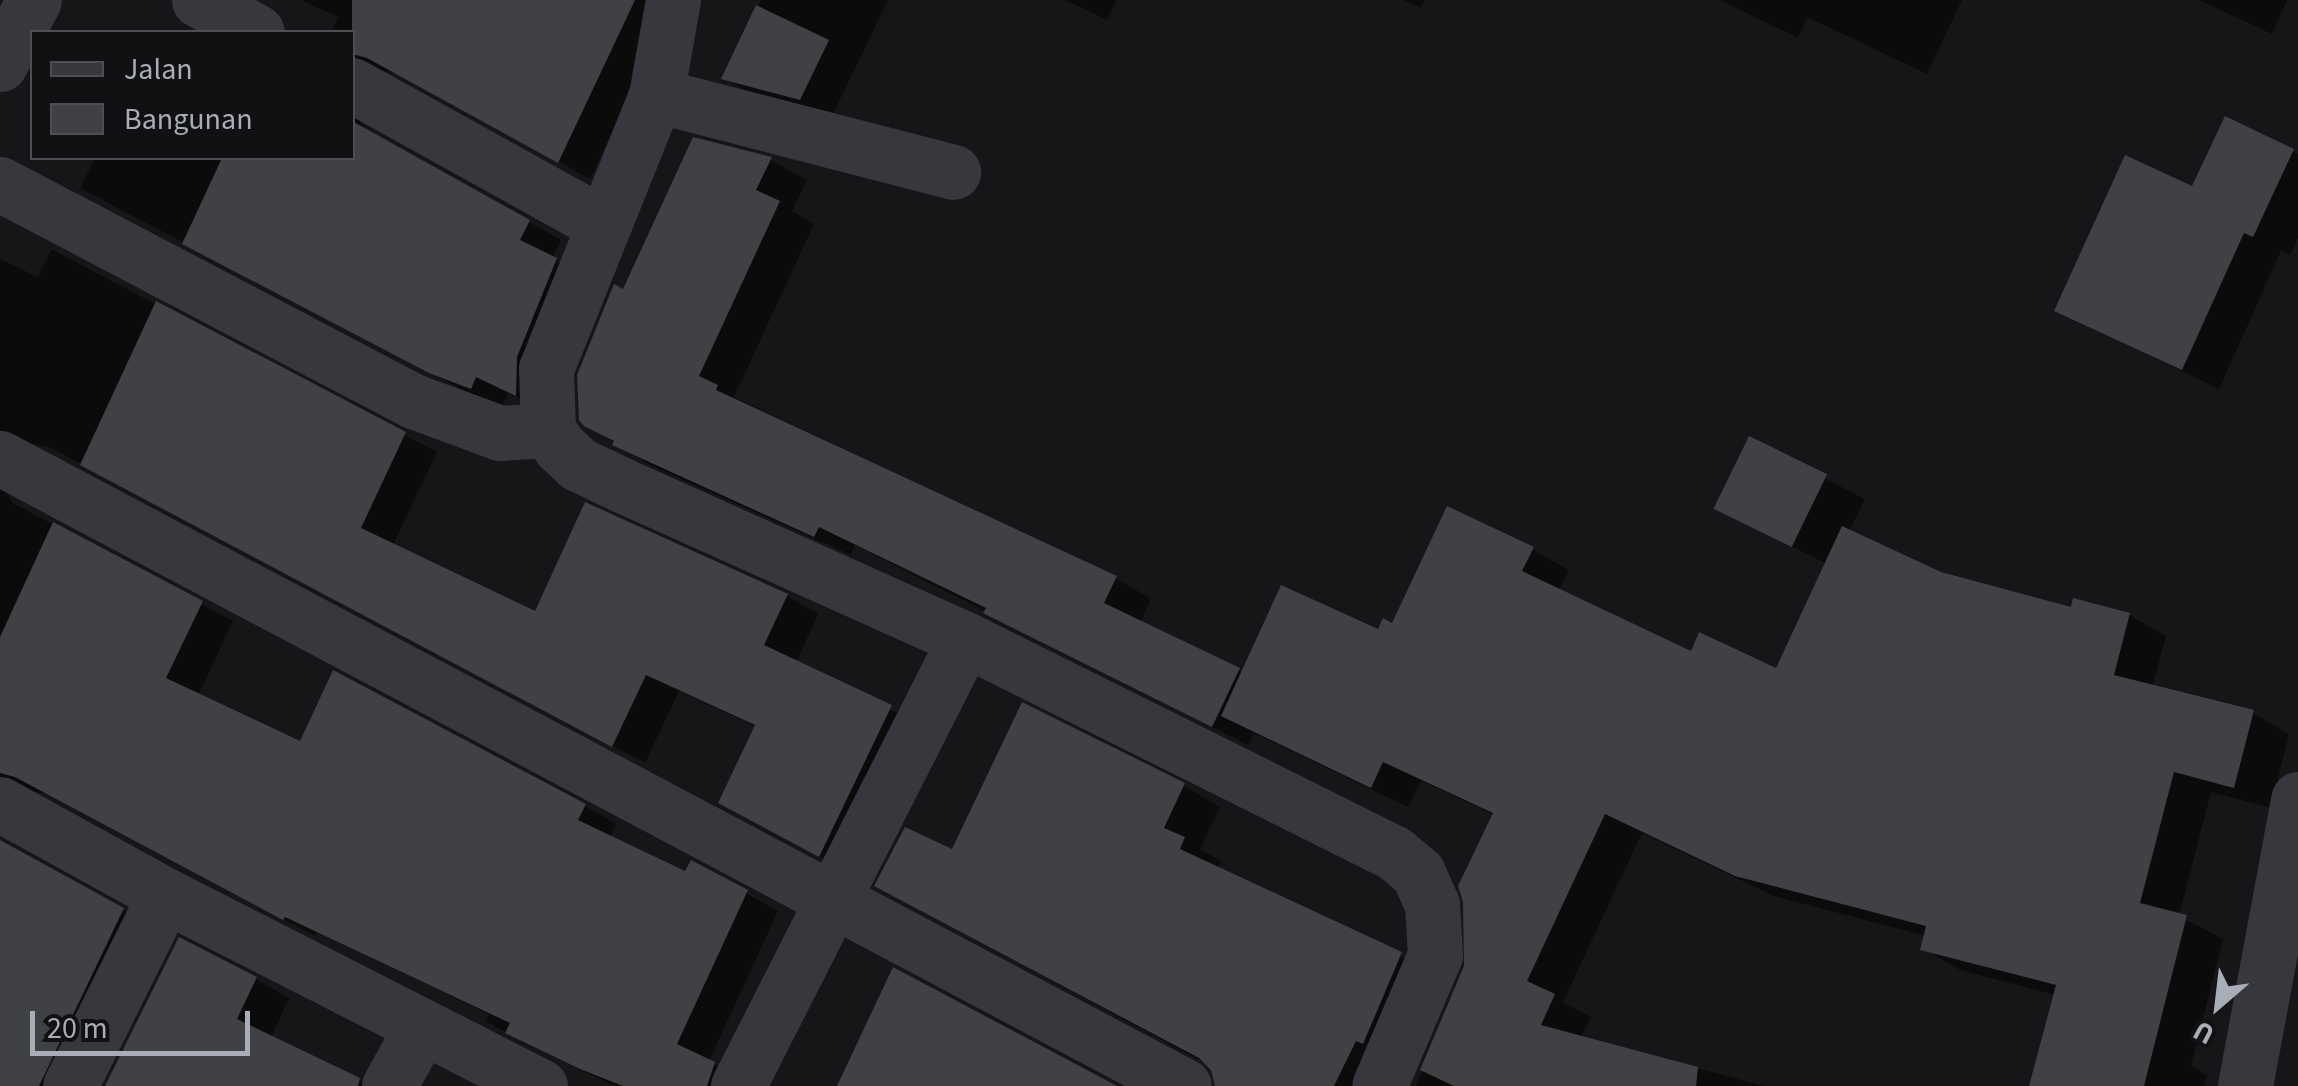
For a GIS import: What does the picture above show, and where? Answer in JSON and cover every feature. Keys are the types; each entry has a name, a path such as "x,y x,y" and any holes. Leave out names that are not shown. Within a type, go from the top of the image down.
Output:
{"street":[{"path":"0,64 34,0"},
{"path":"199,0 253,30"},
{"path":"672,0 656,96 546,369 548,430 578,464 966,639 1394,852 1418,873 1432,904 1434,955 1379,1086"},
{"path":"355,87 603,224"},
{"path":"656,96 953,172"},
{"path":"0,184 416,402 500,433 548,430"},
{"path":"0,458 1184,1086"},
{"path":"738,1086 966,639"},
{"path":"2244,1086 2298,799"},
{"path":"0,804 165,895 540,1086"},
{"path":"70,1086 165,895"},
{"path":"390,1086 422,1026"}],"building":[{"path":"352,0 635,0 558,163 355,55"},
{"path":"756,5 829,40 800,100 721,79"},
{"path":"2225,116 2294,149 2253,237 2244,233 2182,370 2054,311 2125,155 2192,186"},
{"path":"355,123 530,220 520,240 557,258 517,357 516,396 476,377 471,389 429,373 182,244 221,160 355,160"},
{"path":"693,137 772,157 756,190 780,201 699,376 718,385 716,390 1117,576 1104,603 1240,668 1212,727 983,613 986,608 819,527 814,537 612,445 614,441 584,426 579,420 577,375 614,284 623,289"},
{"path":"156,301 406,432 361,528 535,611 585,502 788,594 764,645 892,705 819,857 718,803 755,725 646,675 612,747 80,465"},
{"path":"1749,436 1827,474 1792,547 1713,509"},
{"path":"1447,506 1534,547 1522,571 1691,651 1699,632 1776,668 1842,526 1941,572 2071,607 2073,598 2130,613 2114,675 2254,710 2234,788 2174,772 2140,903 2187,915 2144,1086 2029,1086 2056,985 1920,950 1926,926 1735,876 1605,814 1527,981 1555,994 1541,1025 1698,1067 1696,1086 1454,1086 1420,1070 1464,966 1463,902 1458,886 1493,813 1383,762 1371,788 1221,716 1281,585 1378,629 1383,618 1392,623"},
{"path":"53,522 203,601 166,678 300,741 333,670 586,804 578,820 685,871 691,860 748,890 677,1044 715,1062 707,1086 623,1086 580,1069 505,1033 510,1023 285,917 283,920 15,777 0,773 0,637"},
{"path":"1022,702 1185,783 1164,828 1185,837 1180,849 1402,952 1363,1044 1356,1041 1334,1086 1215,1086 1211,1070 1199,1058 874,886 905,827 952,849"},
{"path":"0,840 124,908 39,1086 0,1086"},
{"path":"179,937 257,977 237,1019 360,1078 358,1086 105,1086"},
{"path":"893,967 1117,1086 837,1086"}]}
